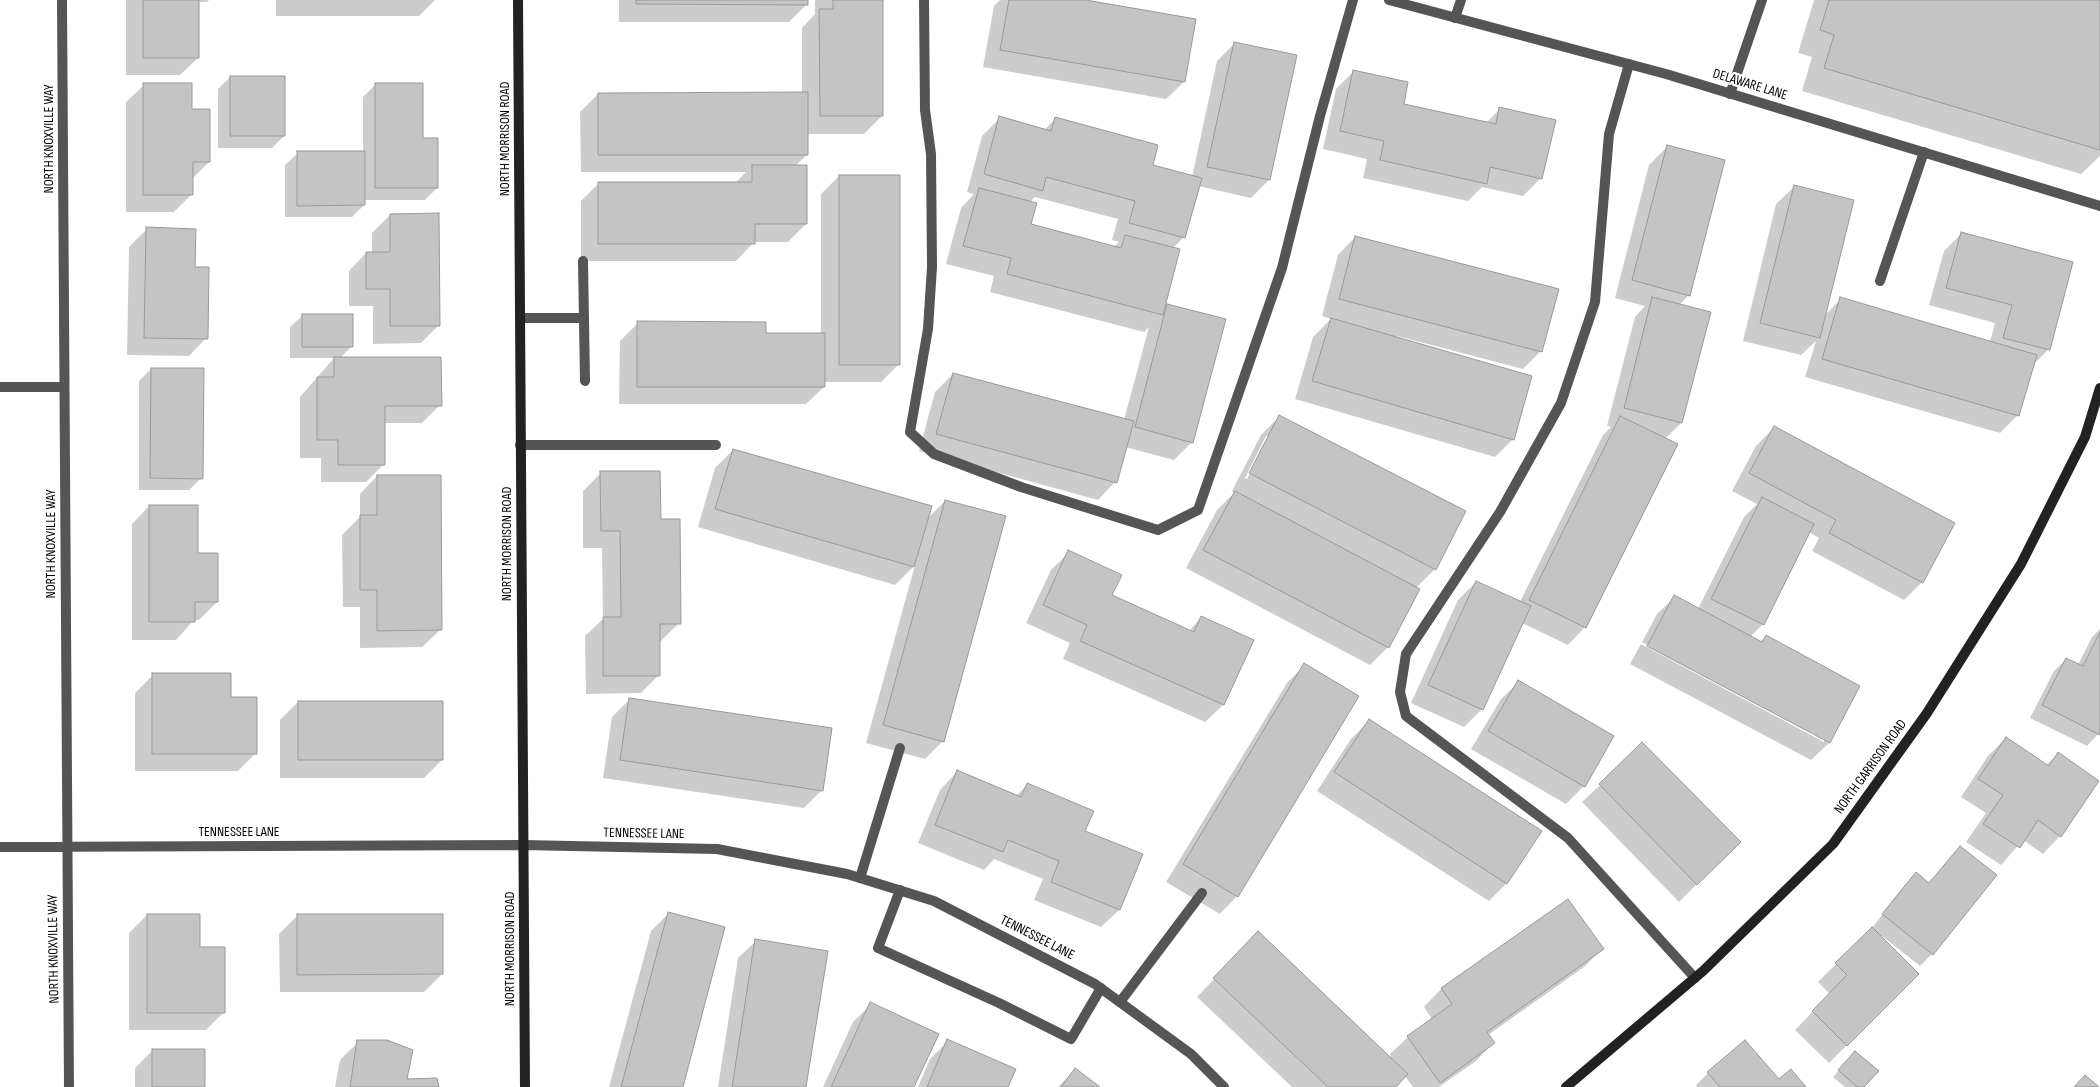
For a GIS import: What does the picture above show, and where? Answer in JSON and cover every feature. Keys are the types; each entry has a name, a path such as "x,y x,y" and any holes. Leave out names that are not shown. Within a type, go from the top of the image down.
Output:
{"street":[{"name":"NORTH KNOXVILLE WAY","path":"62,0 69,1087"},
{"name":"NORTH MORRISON ROAD","path":"518,0 525,1087"},
{"path":"924,0 925,110 931,154 932,267 928,329 910,432 934,454 1021,487 1158,530 1198,510 1282,268 1320,116 1353,0"},
{"name":"DELAWARE LANE","path":"1389,0 1629,64 2100,206"},
{"path":"1455,18 1461,0"},
{"path":"1730,94 1762,0"},
{"path":"1629,64 1609,134 1595,302 1562,403 1500,512 1406,654 1400,692 1406,716 1568,838 1695,978"},
{"path":"1880,281 1924,152"},
{"path":"583,260 585,381"},
{"path":"520,318 584,318"},
{"path":"0,387 64,386"},
{"name":"NORTH GARRISON ROAD","path":"1566,1087 1695,978 1833,844 1927,713 2021,564 2085,436 2100,388"},
{"path":"520,445 716,445"},
{"path":"860,878 900,748"},
{"name":"TENNESSEE LANE","path":"0,847 523,845 716,849 847,874 934,901 1100,988 1191,1054 1224,1087"},
{"path":"900,890 878,948 1071,1039 1100,988"},
{"path":"1120,1002 1202,893"}],"building":[{"path":"143,0 199,0 199,58 143,58"},
{"path":"636,0 808,0 808,5 636,4"},
{"path":"833,0 883,0 883,116 820,116 819,9 833,9"},
{"path":"1009,0 1086,0 1196,19 1185,82 1000,50"},
{"path":"1829,0 2100,0 2100,150 1824,68 1834,35 1820,30"},
{"path":"1234,42 1297,55 1270,180 1207,167"},
{"path":"1353,70 1408,82 1404,104 1496,124 1499,107 1556,120 1542,179 1490,167 1487,184 1380,160 1384,141 1340,131"},
{"path":"230,76 285,76 285,136 230,136"},
{"path":"143,83 192,83 192,109 210,109 210,162 193,162 193,195 143,195"},
{"path":"375,83 423,83 423,138 438,138 438,188 375,188"},
{"path":"808,92 808,155 598,155 598,93"},
{"path":"999,116 1051,131 1055,117 1158,145 1153,165 1202,178 1185,238 1129,223 1135,201 1046,177 1043,191 984,174"},
{"path":"1667,145 1725,160 1690,296 1632,280"},
{"path":"297,151 365,151 365,205 297,206"},
{"path":"752,165 807,165 807,224 755,224 755,244 598,244 598,182 752,182"},
{"path":"839,175 900,175 900,365 839,365"},
{"path":"1794,185 1854,200 1820,338 1760,323"},
{"path":"979,188 1037,203 1031,224 1121,248 1125,235 1180,249 1163,315 1007,274 1011,258 963,246"},
{"path":"439,213 440,326 390,326 390,289 366,289 366,252 390,252 390,214"},
{"path":"146,227 196,229 195,267 209,267 208,339 144,338"},
{"path":"1961,232 2073,262 2050,350 2003,338 2012,305 1946,288"},
{"path":"1355,236 1559,289 1542,352 1339,299"},
{"path":"1652,297 1711,312 1682,423 1624,408"},
{"path":"1840,297 2037,355 2019,416 1822,359"},
{"path":"1167,304 1226,319 1193,443 1135,427"},
{"path":"302,314 353,314 353,347 302,347"},
{"path":"1331,318 1532,376 1514,440 1312,381"},
{"path":"637,321 766,322 766,333 825,333 825,387 637,387"},
{"path":"334,357 441,357 442,406 385,406 385,465 338,465 338,440 317,440 317,377 334,377"},
{"path":"151,368 204,368 203,479 150,478"},
{"path":"953,373 1134,421 1117,483 936,434"},
{"path":"1279,415 1466,511 1436,570 1249,473"},
{"path":"1620,416 1678,444 1586,628 1529,600"},
{"path":"1774,426 1955,523 1923,583 1829,533 1836,520 1749,473"},
{"path":"733,449 932,506 914,567 715,509"},
{"path":"600,471 660,471 661,519 680,519 681,624 660,624 660,676 603,676 603,617 621,617 620,531 601,531"},
{"path":"377,475 441,475 442,630 377,631 377,590 360,590 360,515 377,515"},
{"path":"1235,491 1420,589 1389,648 1203,550"},
{"path":"1762,497 1814,524 1764,625 1711,599"},
{"path":"945,500 1006,516 944,742 883,725"},
{"path":"149,505 198,505 198,553 218,553 218,602 195,602 195,622 149,622"},
{"path":"1068,550 1122,575 1112,595 1194,632 1201,616 1254,640 1224,705 1080,641 1087,625 1043,605"},
{"path":"1476,581 1531,606 1483,710 1428,685"},
{"path":"1674,595 1762,642 1766,635 1860,686 1830,743 1647,646"},
{"path":"2100,632 2100,735 2042,705 2066,658 2083,666"},
{"path":"1304,663 1359,696 1238,897 1183,864"},
{"path":"152,673 231,673 231,697 257,697 257,754 152,754"},
{"path":"1518,680 1614,736 1585,787 1488,731"},
{"path":"629,698 832,728 823,791 620,760"},
{"path":"298,701 443,701 443,760 298,760"},
{"path":"1369,719 1542,831 1507,884 1334,772"},
{"path":"2006,737 2049,766 2058,752 2099,781 2061,837 2038,820 2020,848 1983,824 2003,795 1978,779"},
{"path":"1642,742 1741,842 1697,885 1599,784"},
{"path":"957,770 1021,797 1027,783 1094,811 1085,831 1143,854 1120,910 1051,882 1059,861 1008,840 1003,852 935,825"},
{"path":"1960,846 1997,875 1933,955 1882,914 1916,872 1929,883"},
{"path":"1568,899 1604,949 1487,1032 1495,1043 1440,1083 1407,1036 1452,1004 1441,988"},
{"path":"668,912 725,927 683,1087 621,1087"},
{"path":"147,914 200,914 200,947 225,947 225,1013 147,1013"},
{"path":"297,914 443,914 443,974 297,975"},
{"path":"1872,927 1919,974 1847,1046 1812,1011 1847,975 1835,963"},
{"path":"1258,931 1408,1074 1396,1087 1328,1087 1213,978"},
{"path":"755,939 828,951 806,1087 732,1087"},
{"path":"870,1002 939,1034 914,1087 831,1087"},
{"path":"947,1039 1016,1069 1008,1087 927,1087"},
{"path":"357,1040 387,1040 413,1050 407,1079 437,1078 439,1087 350,1087"},
{"path":"1745,1040 1779,1079 1791,1069 1806,1087 1720,1087 1707,1072"},
{"path":"152,1049 205,1049 205,1087 152,1087"},
{"path":"1855,1051 1879,1071 1864,1087 1857,1087 1838,1070"},
{"path":"1075,1068 1100,1087 1061,1087"},
{"path":"2085,1075 2099,1087 2074,1087"}]}
